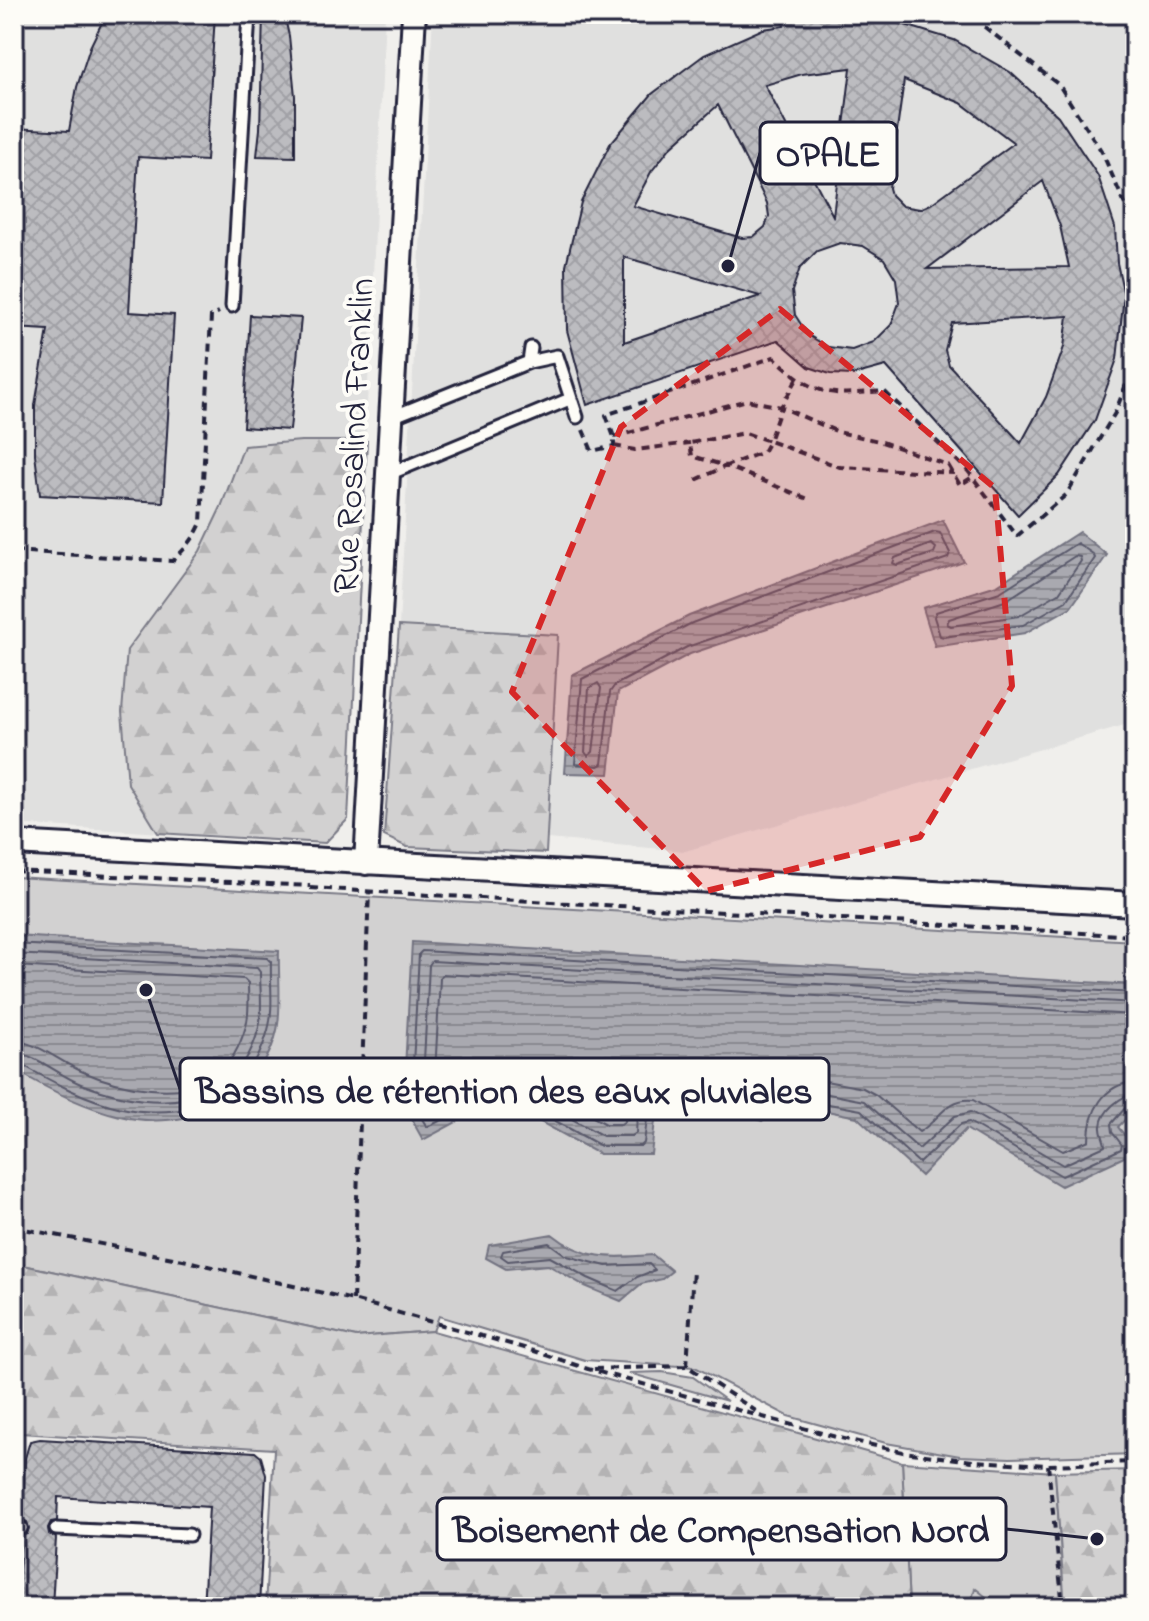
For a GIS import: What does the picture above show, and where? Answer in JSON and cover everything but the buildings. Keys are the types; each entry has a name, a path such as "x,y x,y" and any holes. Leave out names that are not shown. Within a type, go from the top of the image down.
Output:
{"street":[{"name":"Rue Rosalind Franklin","path":"366,863 414,14"},
{"path":"14,843 1135,904"}],"lane":[{"path":"232,306 249,14"},
{"path":"529,362 531,348"},
{"path":"391,418 529,362 557,356 577,417"},
{"path":"388,474 565,401"},
{"path":"56,1529 189,1535"}],"path":[{"path":"984,14 982,25 1059,85 1102,152 1135,234"},
{"path":"1130,14 1135,18"},
{"path":"14,551 172,561 187,547 201,523 211,316 232,306"},
{"path":"614,446 606,415 774,357 802,382 837,395 884,391 968,471 1017,536 1066,495 1115,413 1135,361"},
{"path":"696,480 763,452 781,407 798,378"},
{"path":"614,437 747,400 781,407 838,432 879,441 948,465 960,485 972,478"},
{"path":"577,417 592,451 614,446 635,450 745,433 840,467 954,473"},
{"path":"690,443 692,456 726,466 808,499"},
{"path":"309,860 310,888"},
{"path":"14,871 1135,936"},
{"path":"353,1300 369,891"},
{"path":"14,1227 183,1260 353,1300 588,1369 836,1437 903,1452 972,1461 1048,1465 1135,1462"},
{"path":"687,1366 693,1271"},
{"path":"588,1369 687,1366 765,1417"},
{"path":"1048,1465 1063,1607"}],"highlighted area":[{"path":"780,309 995,488 1012,686 920,837 706,891 512,692 621,427"}],"shaded area":[{"path":"14,14 385,14 348,819 325,843 14,824"},
{"path":"433,14 1135,14 1135,722 685,851 547,839 558,636 399,626"}],"green space":[{"path":"301,441 367,441 348,819 325,843 158,833 128,784 122,712 127,650 200,551 244,446"},
{"path":"399,626 558,635 546,853 407,847 384,836"},
{"path":"14,877 1135,941 1135,1454 1010,1458 960,1456 886,1443 788,1416 695,1367 585,1360 439,1316 433,1331 356,1337 14,1263"},
{"path":"14,1263 356,1337 433,1331 902,1462 909,1607 265,1607 274,1449 20,1433 14,1495"},
{"path":"662,1372 693,1377 727,1401 629,1373"},
{"path":"902,1462 1055,1472 1065,1607 909,1607"},
{"path":"1135,1470 1135,1607 1065,1607 1055,1472"},
{"path":"975,1588 990,1600 993,1607 970,1607"}],"water":[{"path":"943,520 964,562 690,654 618,692 609,774 565,773 572,675 689,616"},
{"path":"1079,532 1107,555 1071,607 1025,633 935,647 923,608 997,585"},
{"path":"14,936 279,951 279,1012 271,1049 254,1080 240,1096 206,1113 178,1119 134,1119 65,1097 14,1069"},
{"path":"412,942 1135,985 1135,1109 1118,1127 1135,1152 1061,1186 966,1129 921,1176 857,1117 787,1103 762,1121 659,1088 651,1154 599,1154 519,1110 488,1105 423,1140 403,1104"},
{"path":"552,1234 576,1249 600,1256 653,1255 672,1271 662,1279 641,1284 621,1301 585,1286 548,1265 506,1269 486,1258 489,1245"}],"place":[{"name":"OPALE","path":"728,266"},
{"name":"Bassins de rétention des eaux pluviales","path":"146,990"},
{"name":"Boisement de Compensation Nord","path":"1097,1539"}]}
